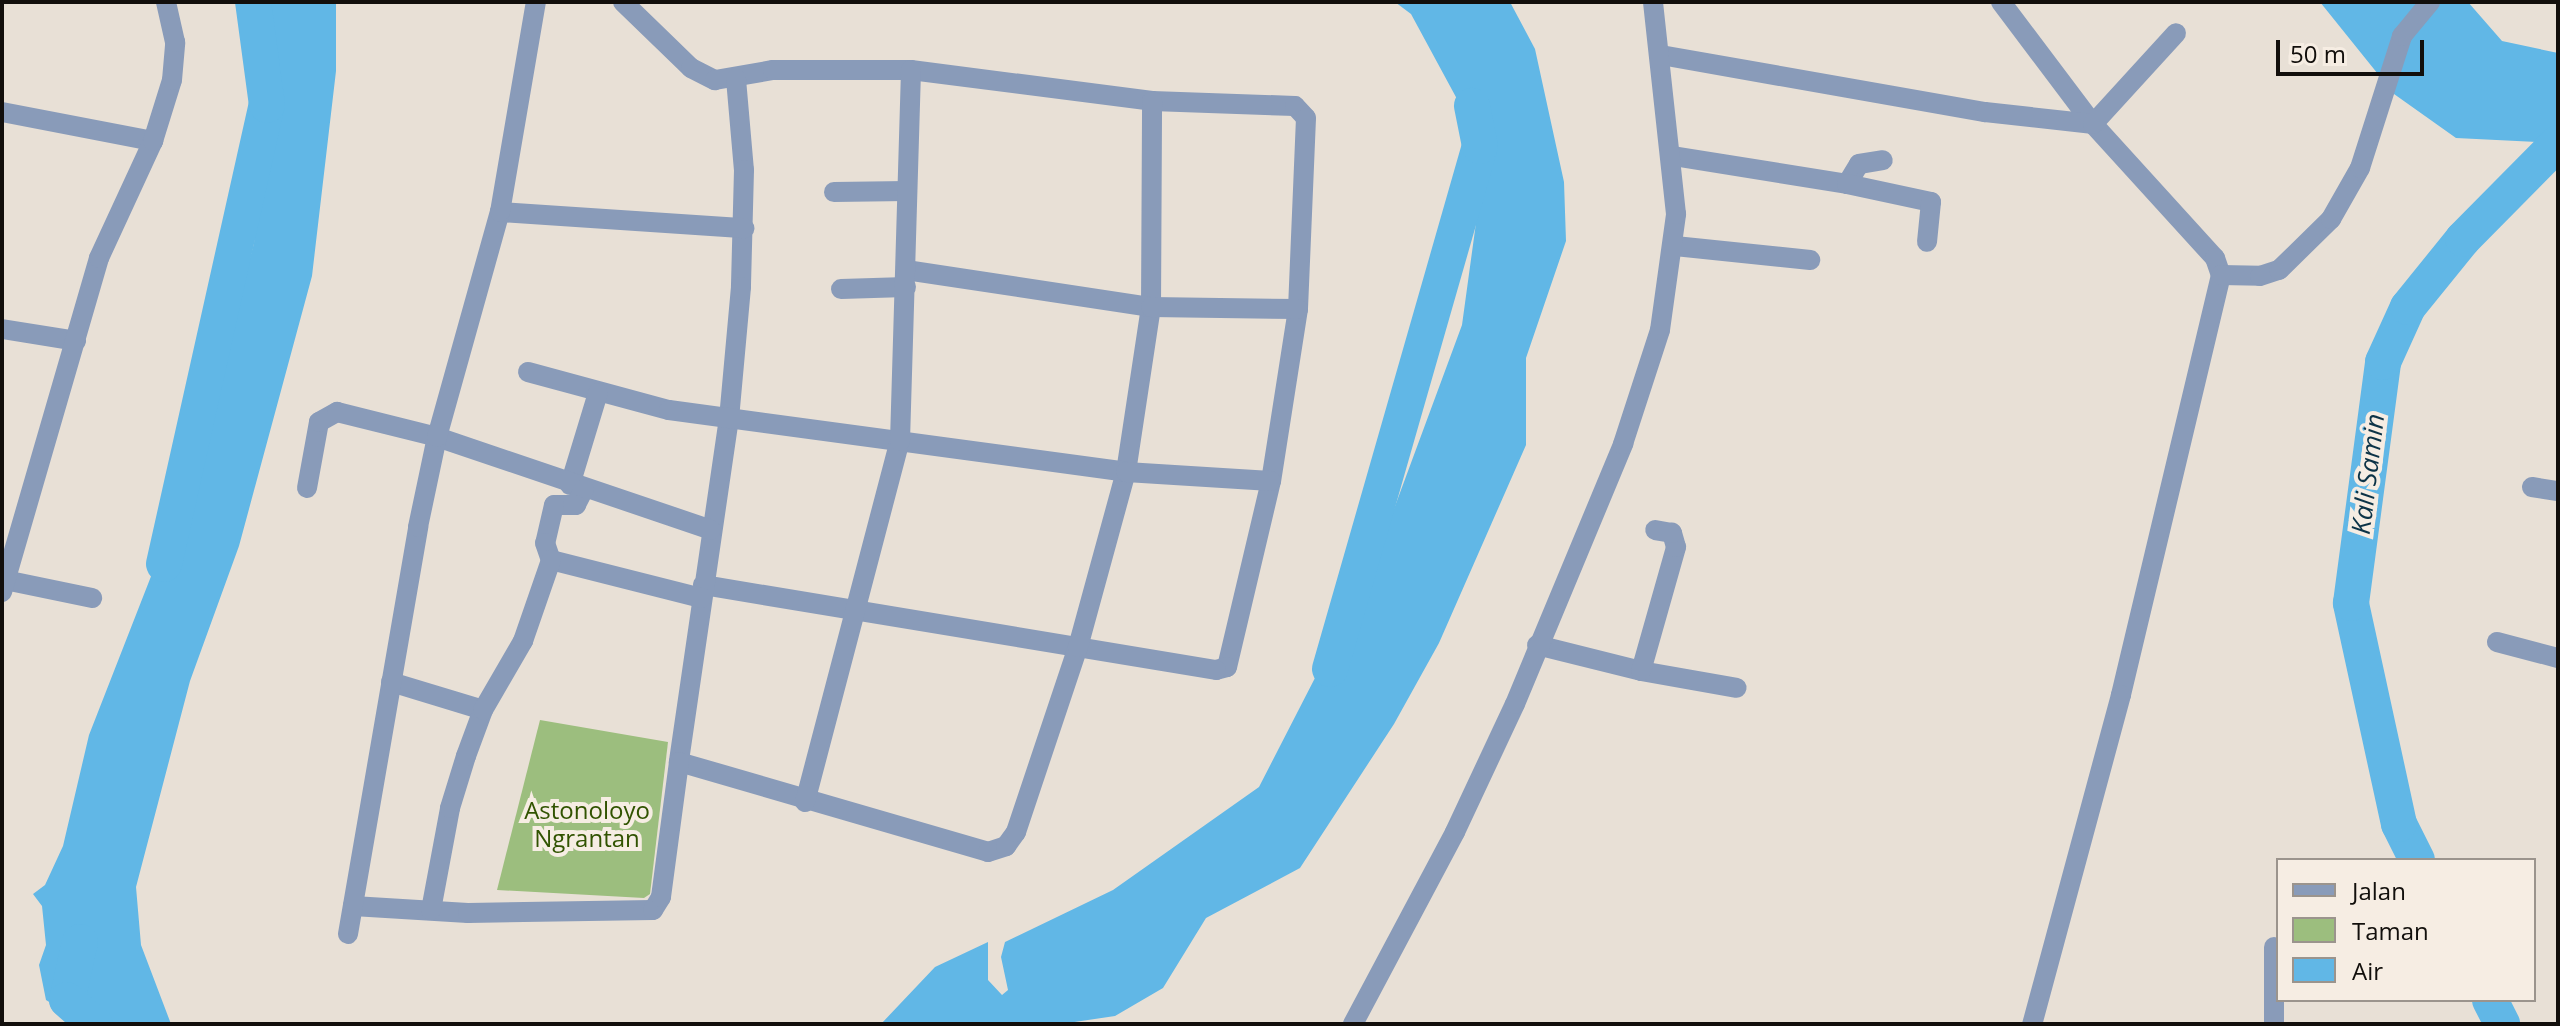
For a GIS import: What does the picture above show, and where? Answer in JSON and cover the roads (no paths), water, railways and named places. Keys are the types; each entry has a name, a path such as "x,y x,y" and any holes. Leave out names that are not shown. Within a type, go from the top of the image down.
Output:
{"street":[{"path":"92,598 4,586 10,522 76,341 99,258 153,141 175,61 166,2"},
{"path":"348,934 437,437 500,212 536,2"},
{"path":"551,560 702,591 859,609 1216,670 1227,667 1271,481 1298,309 1303,111 1152,101 911,70 773,70 736,79 704,78 623,2"},
{"path":"1353,1024 1455,832 1623,444 1660,330 1675,246 1673,156 1653,2"},
{"path":"2001,2 2093,124 2215,258 2221,275 2121,695 2032,1024"},
{"path":"2221,275 2260,276 2279,270 2331,219 2360,168 2402,36 2430,2"},
{"path":"2093,124 2176,33"},
{"path":"1661,55 1985,112 2093,124"},
{"path":"805,802 859,609 900,441 911,70"},
{"path":"353,906 431,910 653,910 661,897 702,591 729,418 744,228 736,79"},
{"path":"679,762 805,802 988,852 1006,846 1016,832 1078,647 1126,472 1151,307 1152,101"},
{"path":"2,112 153,141"},
{"path":"1673,156 1847,184 1931,202 1927,242"},
{"path":"1847,184 1859,164 1883,160"},
{"path":"834,192 907,191"},
{"path":"500,212 744,228"},
{"path":"1675,246 1810,260"},
{"path":"841,289 906,278 1151,307 1298,309"},
{"path":"2,329 76,341"},
{"path":"528,372 598,393 729,418 1126,472 1271,481"},
{"path":"431,910 450,808 483,710 523,641 551,560 545,543 554,505 576,505 577,487 598,393"},
{"path":"307,488 315,435 328,413 351,414 437,437 711,530"},
{"path":"2532,487 2558,491"},
{"path":"1641,671 1676,547 1672,533 1655,530"},
{"path":"2497,642 2558,658"},
{"path":"1537,645 1641,671 1737,688"},
{"path":"391,682 483,710"},
{"path":"2274,947 2274,1024"}],"water":[{"path":"243,2 336,2 336,71 312,276 239,546 190,681 136,887 141,945 171,1024 67,1024 64,1018 72,988 64,988 54,1005 46,1000 39,965 46,945 42,906 33,894 45,885 63,846 89,735 200,451 254,243 260,169 258,100"},
{"path":"1395,2 1510,2 1535,49 1564,182 1566,241 1526,358 1526,445 1439,643 1394,724 1300,868 1206,918 1163,988 1115,1016 1061,1024 881,1024 935,967 988,942 988,980 1002,995 1008,990 1001,957 1005,942 1113,890 1259,787 1374,563 1462,325 1479,201 1479,152 1457,99 1411,14"},
{"path":"2320,2 2468,2 2502,41 2558,53 2558,143 2456,138 2394,94"}],"waterway":[{"path":"164,564 267,105 253,2"},
{"path":"1330,669 1480,146 1472,106"},
{"name":"Kali Samin","path":"2416,858 2399,824 2351,603 2383,362 2408,307 2463,239 2558,143"},
{"path":"80,942 67,1000 95,1024"},
{"name":"Kali Samin","path":"2491,1002 2502,1024"}],"park label":[{"name":"Astonoloyo Ngrantan","path":"587,824"}]}
